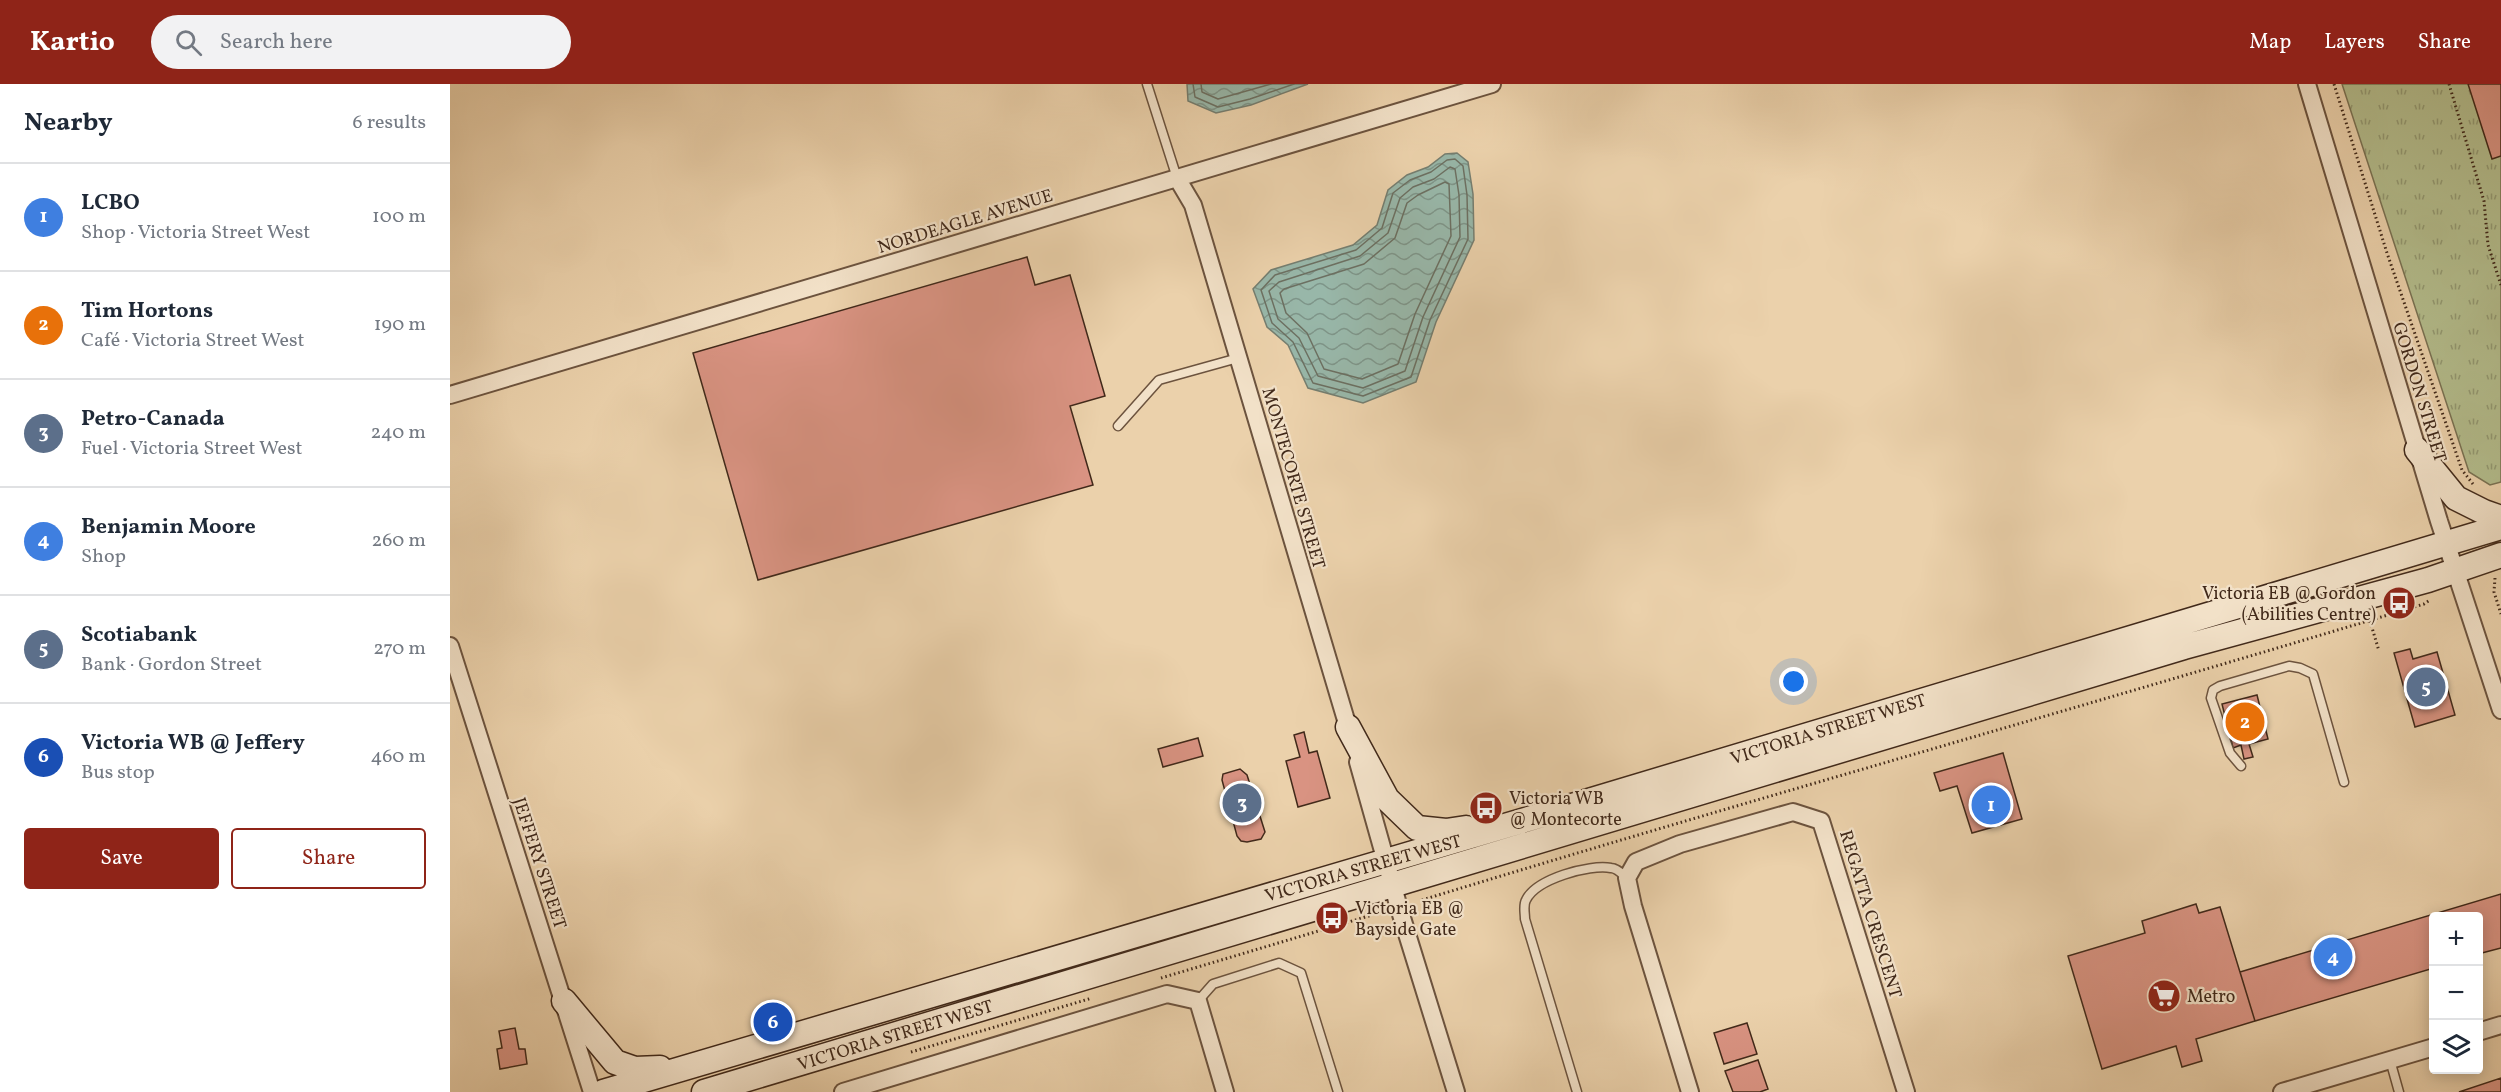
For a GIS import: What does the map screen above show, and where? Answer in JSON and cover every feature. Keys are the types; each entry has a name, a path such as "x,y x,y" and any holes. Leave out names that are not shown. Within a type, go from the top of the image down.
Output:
{"main road":[{"path":"2417,450 2456,498 2501,518"},
{"name":"VICTORIA STREET WEST","path":"603,1092 1542,815 2501,527"},
{"name":"VICTORIA STREET WEST","path":"704,1092 2184,647 2428,580 2454,570 2498,563"},
{"path":"1348,727 1387,799 1417,828 1446,831 1542,815"},
{"path":"564,1001 615,1062 635,1069 686,1066"}],"street":[{"name":"NORDEAGLE AVENUE","path":"450,395 1492,84"},
{"name":"GORDON STREET","path":"2307,84 2454,570 2501,711"},
{"name":"MONTECORTE STREET","path":"1177,178 1193,205 1456,1092"},
{"name":"JEFFERY STREET","path":"450,646 591,1092"},
{"name":"REGATTA CRESCENT","path":"1627,878 1636,862 1680,844 1793,812 1821,821 1906,1092"},
{"path":"1627,878 1633,906 1690,1092"},
{"path":"843,1092 1167,994 1198,1001 1226,1092"},
{"path":"2483,1030 2501,1025"},
{"path":"2282,1092 2429,1048"}],"lane":[{"name":"MONTECORTE STREET","path":"1147,84 1177,178"},
{"path":"1118,426 1159,380 1238,358"},
{"path":"2241,766 2230,753 2211,698 2213,690 2289,666 2313,674 2344,782"},
{"path":"1577,1092 1525,919 1525,902 1534,888 1553,878 1595,868 1614,868 1627,878"},
{"path":"1198,1001 1213,984 1279,963 1301,973 1338,1092"},
{"path":"2390,1060 2399,1092"}],"path":[{"path":"2334,84 2387,253 2462,470 2477,489"},
{"path":"2449,84 2484,201 2488,245 2501,285"},
{"path":"2498,563 2494,592 2501,614"},
{"path":"1422,900 2370,621 2424,604 2434,598"},
{"path":"2370,621 2379,651"},
{"path":"1150,981 1372,915"},
{"path":"902,1055 1094,998"}],"green space":[{"path":"2342,84 2501,84 2501,482 2490,485 2469,472"}],"water":[{"path":"1187,84 1308,84 1251,105 1216,113 1188,101"},
{"path":"1457,153 1468,162 1473,194 1474,240 1436,322 1416,382 1363,403 1308,388 1288,345 1267,327 1253,289 1271,270 1353,245 1377,225 1388,190 1407,175 1428,167 1445,154"}],"building":[{"path":"2468,84 2501,84 2501,156 2492,159"},
{"path":"1027,257 1035,285 1070,275 1105,396 1070,406 1093,485 758,580 693,353"},
{"path":"2410,649 2413,659 2437,652 2455,715 2415,727 2394,653"},
{"path":"2257,695 2268,739 2249,744 2253,757 2244,759 2241,745 2233,748 2222,704"},
{"path":"1304,732 1309,753 1317,751 1330,798 1298,807 1286,761 1300,757 1294,735"},
{"path":"1198,738 1203,756 1163,767 1158,749"},
{"path":"2003,753 2022,819 1972,833 1957,786 1940,791 1934,773"},
{"path":"1240,769 1247,775 1265,832 1261,839 1247,842 1241,841 1237,836 1222,780 1223,774"},
{"path":"2501,894 2501,948 2483,953 2483,912 2441,912"},
{"name":"Metro","path":"2196,904 2199,913 2220,907 2255,1021 2196,1039 2202,1061 2182,1067 2176,1046 2102,1069 2068,956 2145,933 2142,921"},
{"path":"2429,916 2429,969 2255,1021 2240,972"},
{"path":"1747,1023 1757,1054 1724,1064 1714,1033"},
{"path":"515,1028 519,1049 525,1049 527,1064 500,1069 497,1049 502,1048 499,1031"},
{"path":"1758,1060 1768,1089 1760,1092 1733,1092 1725,1071"},
{"path":"2501,1078 2501,1092 2459,1092"}],"place":[{"name":"Victoria EB @ Gordon (Abilities Centre)","path":"2399,603"},
{"name":"Scotiabank","path":"2426,687"},
{"name":"Tim Hortons","path":"2245,722"},
{"name":"Petro-Canada","path":"1242,803"},
{"name":"LCBO","path":"1991,805"},
{"name":"Victoria WB @ Montecorte","path":"1486,808"},
{"name":"Victoria EB @ Bayside Gate","path":"1332,918"},
{"name":"Benjamin Moore","path":"2333,957"},
{"name":"Metro","path":"2164,996"},
{"name":"Victoria WB @ Jeffery","path":"773,1022"}]}
